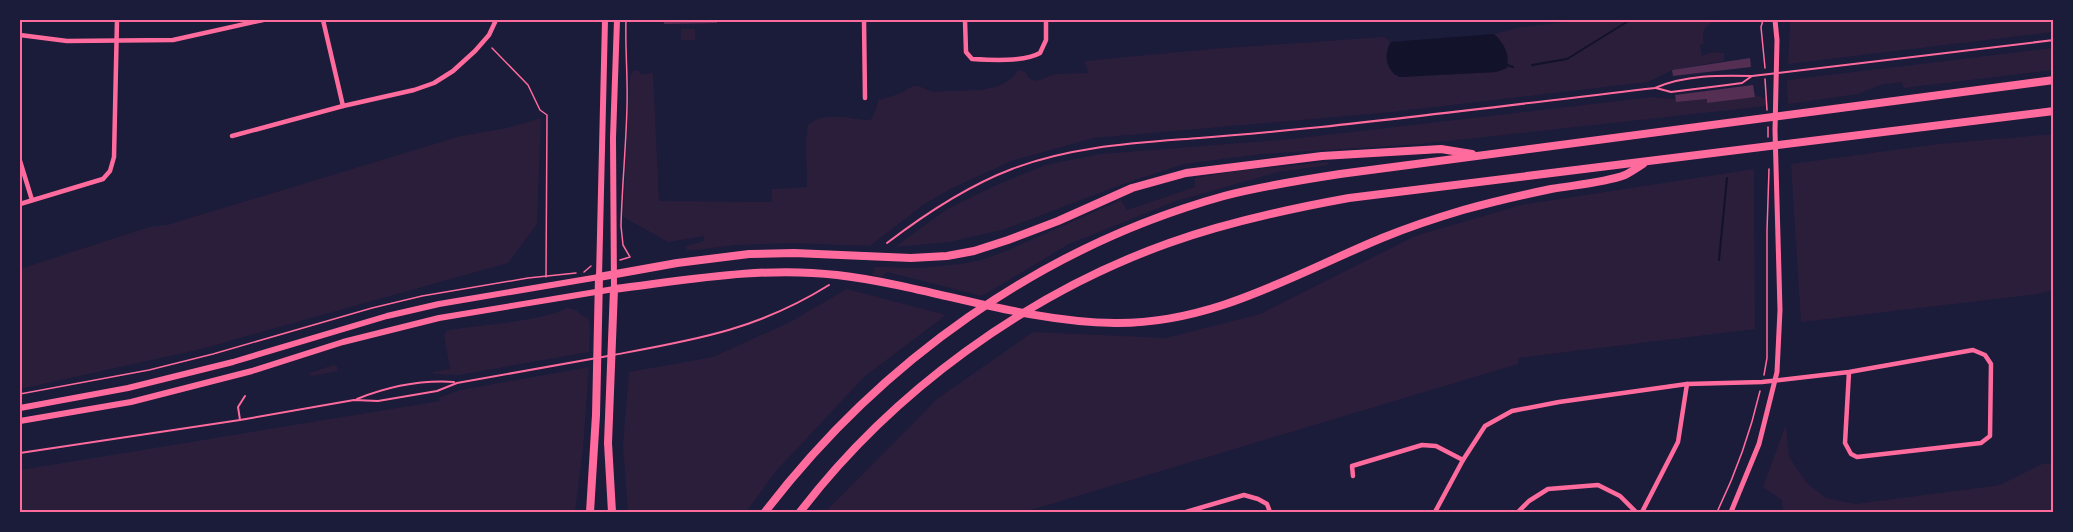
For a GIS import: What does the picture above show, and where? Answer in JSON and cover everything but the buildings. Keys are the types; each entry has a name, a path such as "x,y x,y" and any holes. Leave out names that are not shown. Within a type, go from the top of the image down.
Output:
{"highway":[{"path":"765,513 824,442 901,368 981,308 1011,289 1076,254 1155,219 1224,196 1301,180 1767,116 1976,92 2054,80"},
{"path":"800,513 844,461 889,416 973,348 1052,298 1093,276 1161,246 1236,222 1309,205 1767,144 1789,144 2054,111"},
{"path":"590,513 599,277 678,262 749,254 794,253 911,258 947,256 974,251 1008,240 1059,221 1132,188 1186,173 1300,158 1441,149 1481,156"},
{"path":"612,513 608,443 614,289 719,275 792,272 856,278 1038,316 1086,322 1146,322 1222,306 1272,288 1410,227 1502,200 1624,175 1650,161"}],"main road":[{"path":"20,408 139,386 233,362 387,316 448,302 599,277 605,20"},
{"path":"20,421 131,402 252,371 343,342 439,318 614,289 613,138 617,20"}],"street":[{"path":"20,204 103,179 110,171 114,157 117,20"},
{"path":"228,20 230,28"},
{"path":"20,36 45,40 173,40 263,20"},
{"path":"323,20 343,106"},
{"path":"232,136 434,83 453,71 476,51 489,35 496,20"},
{"path":"864,20 865,98"},
{"path":"965,20 966,52 972,59 986,60 1024,58 1040,53 1046,40 1046,20"},
{"path":"1731,513 1759,444 1776,380 1780,310 1775,140 1775,20"},
{"path":"20,161 32,200"},
{"path":"1437,512 1463,460 1485,426 1512,411 1687,384 1776,380 1849,372 1973,350 1979,351 1985,355 1990,364 1990,436 1981,443 1857,457 1851,454 1845,443 1849,372"},
{"path":"1642,513 1678,442 1687,384"},
{"path":"1353,476 1352,466 1422,445 1436,446 1463,460"},
{"path":"1518,513 1529,501 1548,489 1598,485 1620,496 1636,513"},
{"path":"1186,513 1244,495 1267,504 1270,513"}],"lane":[{"path":"887,243 943,203 984,182 1011,169 1075,150 1136,142 1275,132 1412,117 1655,88 1670,82 1726,75 1752,76 2054,40"},
{"path":"1655,88 1671,92 1742,83 1752,76"},
{"path":"354,400 378,401 437,391 457,383 712,336 772,315 829,285"},
{"path":"20,453 240,420 354,400 375,392 435,381 457,383"},
{"path":"240,420 238,408 245,396"}],"path":[{"path":"626,20 625,52 628,81 621,226 623,245 629,258"},
{"path":"1763,20 1761,27 1767,144"},
{"path":"492,48 528,85 540,110 547,115 546,277"},
{"path":"1764,375 1767,358 1769,164"},
{"path":"20,394 149,370 422,296 528,278 584,272 590,266"},
{"path":"1718,513 1738,468 1752,426 1760,391"}],"shaded area":[{"path":"1585,20 1731,20 1709,24 1704,31 1704,44 1700,45 1702,56 1712,52 1724,53 1724,61 1672,70 1648,82 1392,112 1094,138 1014,160 950,189 923,205 870,246 791,243 736,245 687,251 686,246 704,241 704,236 668,242 623,217 630,76 633,71 638,70 641,74 653,73 659,201 772,202 772,189 807,187 808,125 821,118 829,117 872,119 879,100 901,93 913,86 935,92 978,90 1005,83 1018,70 1037,81 1055,74 1088,73 1085,61 1211,49 1384,37 1391,42 1388,47 1393,74 1400,77 1496,72 1504,69 1498,38 1494,34 1521,27"},
{"path":"1790,20 2053,20 2053,32 1788,64"},
{"path":"681,29 695,29 695,40 681,40"},
{"path":"1494,34 1501,41 1508,58 1507,68 1496,72 1400,77 1395,75 1387,62 1387,52 1391,42"},
{"path":"2053,48 2053,70 1904,88 1902,82 1880,85 1858,94 1788,104 1787,80"},
{"path":"1759,96 1765,99 1766,106 1421,144 1262,154 1184,164 1123,184 1002,230 949,242 895,247 947,209 1001,183 1046,165 1100,154 1291,139 1653,97 1676,99 1676,102 1707,99 1708,102"},
{"path":"541,118 537,224 508,263 197,350 20,389 20,269 149,227 167,225 461,136 507,128"},
{"path":"2053,134 2053,290 2038,294 1801,322 1791,164 1938,144"},
{"path":"1328,162 1329,165 1278,172 1176,201 1069,244 982,296 887,272 882,277 872,275 875,267 919,268 981,260 1121,200 1127,210 1195,187 1195,178 1236,171"},
{"path":"1754,169 1755,329 1518,358 1518,364 1024,512 825,512 937,399 1033,332 1166,338 1260,314 1415,236 1521,205"},
{"path":"847,289 946,315 864,377 777,470 746,512 628,512 623,445 629,372 713,357 790,322"},
{"path":"567,308 576,310 585,318 588,317 589,352 459,375 433,374 433,372 450,369 444,335 448,330 528,319"},
{"path":"333,365 337,366 338,371 310,375 310,373"},
{"path":"589,367 583,449 575,512 20,512 20,470 440,401 439,398 460,390"},
{"path":"1786,424 1789,457 1807,483 1826,498 1856,504 2000,485 2042,464 2053,463 2053,512 1783,512 1782,500 1763,487"}],"waterway":[{"path":"1532,65 1567,59 1630,20"},
{"path":"1507,65 1513,67"},
{"path":"1719,260 1727,178"}]}
